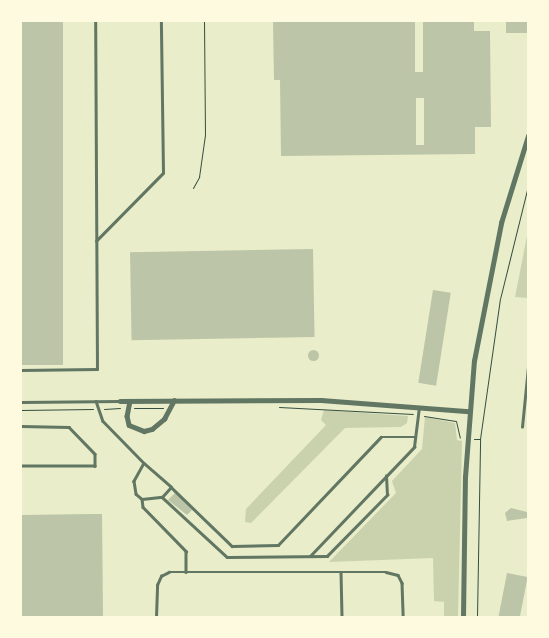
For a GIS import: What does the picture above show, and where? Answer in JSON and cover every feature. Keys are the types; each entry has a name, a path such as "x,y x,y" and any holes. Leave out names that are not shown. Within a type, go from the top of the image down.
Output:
{"street":[{"path":"463,617 469,411 486,287 500,224 528,136"},
{"path":"130,401 128,408 129,425 144,431 152,429 164,419 174,400"},
{"path":"120,401 321,400 469,411"}],"lane":[{"path":"21,370 98,369 95,21"},
{"path":"96,240 163,173 161,21"},
{"path":"522,427 528,367"},
{"path":"96,401 96,409 103,421 144,463 232,546 278,545 381,436 416,437"},
{"path":"21,402 120,401"},
{"path":"310,556 414,447 419,407"},
{"path":"21,426 69,427 95,454 95,466 21,466"},
{"path":"144,463 134,481 136,494 142,498 162,497 171,487"},
{"path":"162,497 227,557 327,556 387,495 386,476"},
{"path":"142,498 143,507 186,551 186,572"},
{"path":"156,617 156,584 161,576 169,572 386,572 398,575 402,583 403,617"},
{"path":"341,572 342,617"}],"path":[{"path":"193,188 204,158 204,21"},
{"path":"477,617 480,439 500,299 528,186"},
{"path":"275,407 451,418 459,425 460,438 480,439"},
{"path":"21,410 170,408"}],"green space":[{"path":"528,231 528,298 515,297"},
{"path":"324,410 408,416 407,423 401,427 345,428 251,523 245,522 246,509 326,425 321,420"},
{"path":"425,417 455,423 457,440 462,441 458,617 444,617 444,602 434,601 433,558 329,562 396,493 392,481 422,449"}],"building":[{"path":"21,21 63,21 63,365 21,365"},
{"path":"273,21 415,21 415,72 423,72 423,21 474,21 474,31 490,31 491,127 475,127 475,154 281,156 280,80 274,80","holes":["416,98 424,98 424,145 416,145"]},
{"path":"506,21 528,21 528,33 506,33"},
{"path":"313,249 315,337 132,340 130,252"},
{"path":"433,290 451,293 436,386 418,383"},
{"path":"313,349 319,355 313,361 307,355"},
{"path":"176,492 192,510 187,515 168,500"},
{"path":"511,508 527,512 527,518 507,521 505,513"},
{"path":"102,514 103,617 21,617 21,515"},
{"path":"507,573 528,577 520,617 499,616"}]}
